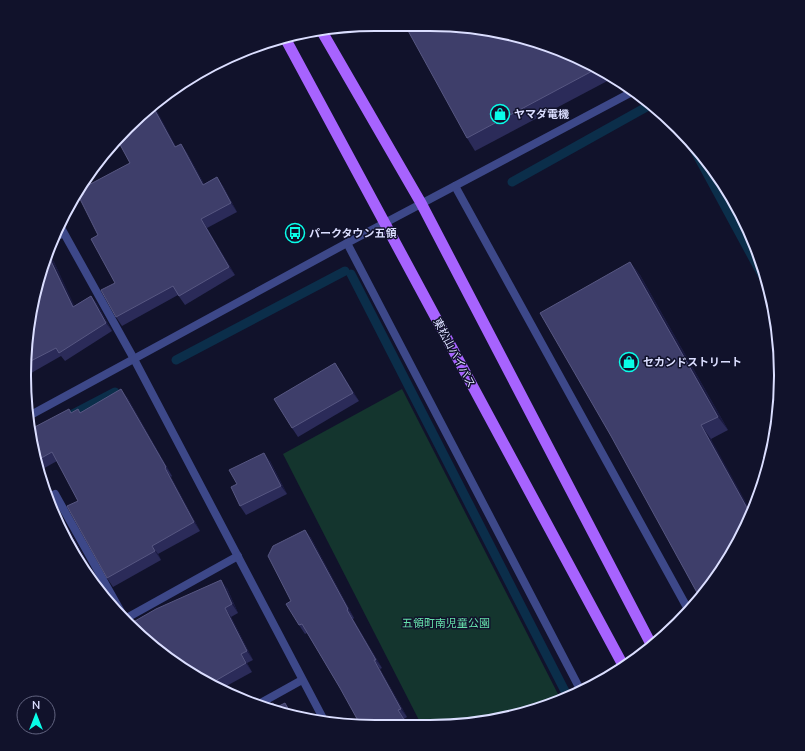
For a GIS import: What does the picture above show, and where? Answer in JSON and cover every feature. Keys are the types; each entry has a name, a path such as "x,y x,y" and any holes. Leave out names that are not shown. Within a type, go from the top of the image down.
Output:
{"main road":[{"path":"324,35 421,203 649,641"},
{"name":"東松山バイパス","path":"287,43 621,662"}],"street":[{"path":"33,414 347,242 627,94"},
{"path":"455,186 686,606"},
{"path":"63,231 134,359 321,715"},
{"path":"347,242 578,686"},
{"path":"53,495 55,494 113,599"},
{"path":"129,616 238,556"},
{"path":"263,701 302,680"}],"green space":[{"name":"五領町南児童公園","path":"402,389 558,695 540,702 497,713 452,719 419,720 283,454"}],"building":[{"name":"ヤマダ電機","path":"408,31 452,32 497,38 540,49 591,72 467,138"},
{"path":"155,111 175,147 181,144 203,185 217,177 231,203 201,219 229,267 179,296 173,286 116,317 101,290 115,283 91,239 98,235 80,199 88,185 130,163 120,144"},
{"path":"51,261 73,307 91,296 106,323 59,353 56,348 32,361 34,331 38,308"},
{"path":"630,262 718,417 701,425 747,508 728,548 697,593 611,436 540,313"},
{"path":"335,363 353,393 292,428 274,399"},
{"path":"121,389 166,467 165,468 194,522 152,546 155,551 107,578 67,506 78,501 52,452 41,458 35,427 69,409 71,413 78,409 80,413"},
{"path":"264,453 281,486 240,506 231,487 237,484 229,470"},
{"path":"305,530 348,609 347,610 376,660 374,660 401,709 398,710 404,720 357,719 302,624 299,625 286,604 291,601 268,556 273,546"},
{"path":"221,580 232,604 225,608 247,651 241,654 246,663 216,680 203,674 166,649 148,635 134,621 156,609"},
{"path":"285,703 288,708 279,706"}],"waterway":[{"path":"512,182 646,107"},
{"path":"704,167 754,261"},
{"path":"176,360 345,271"},
{"path":"351,274 565,692"},
{"path":"69,416 115,392"}],"place":[{"name":"ヤマダ電機","path":"500,114"},
{"name":"パークタウン五領","path":"295,233"},
{"name":"セカンドストリート","path":"629,362"}]}
